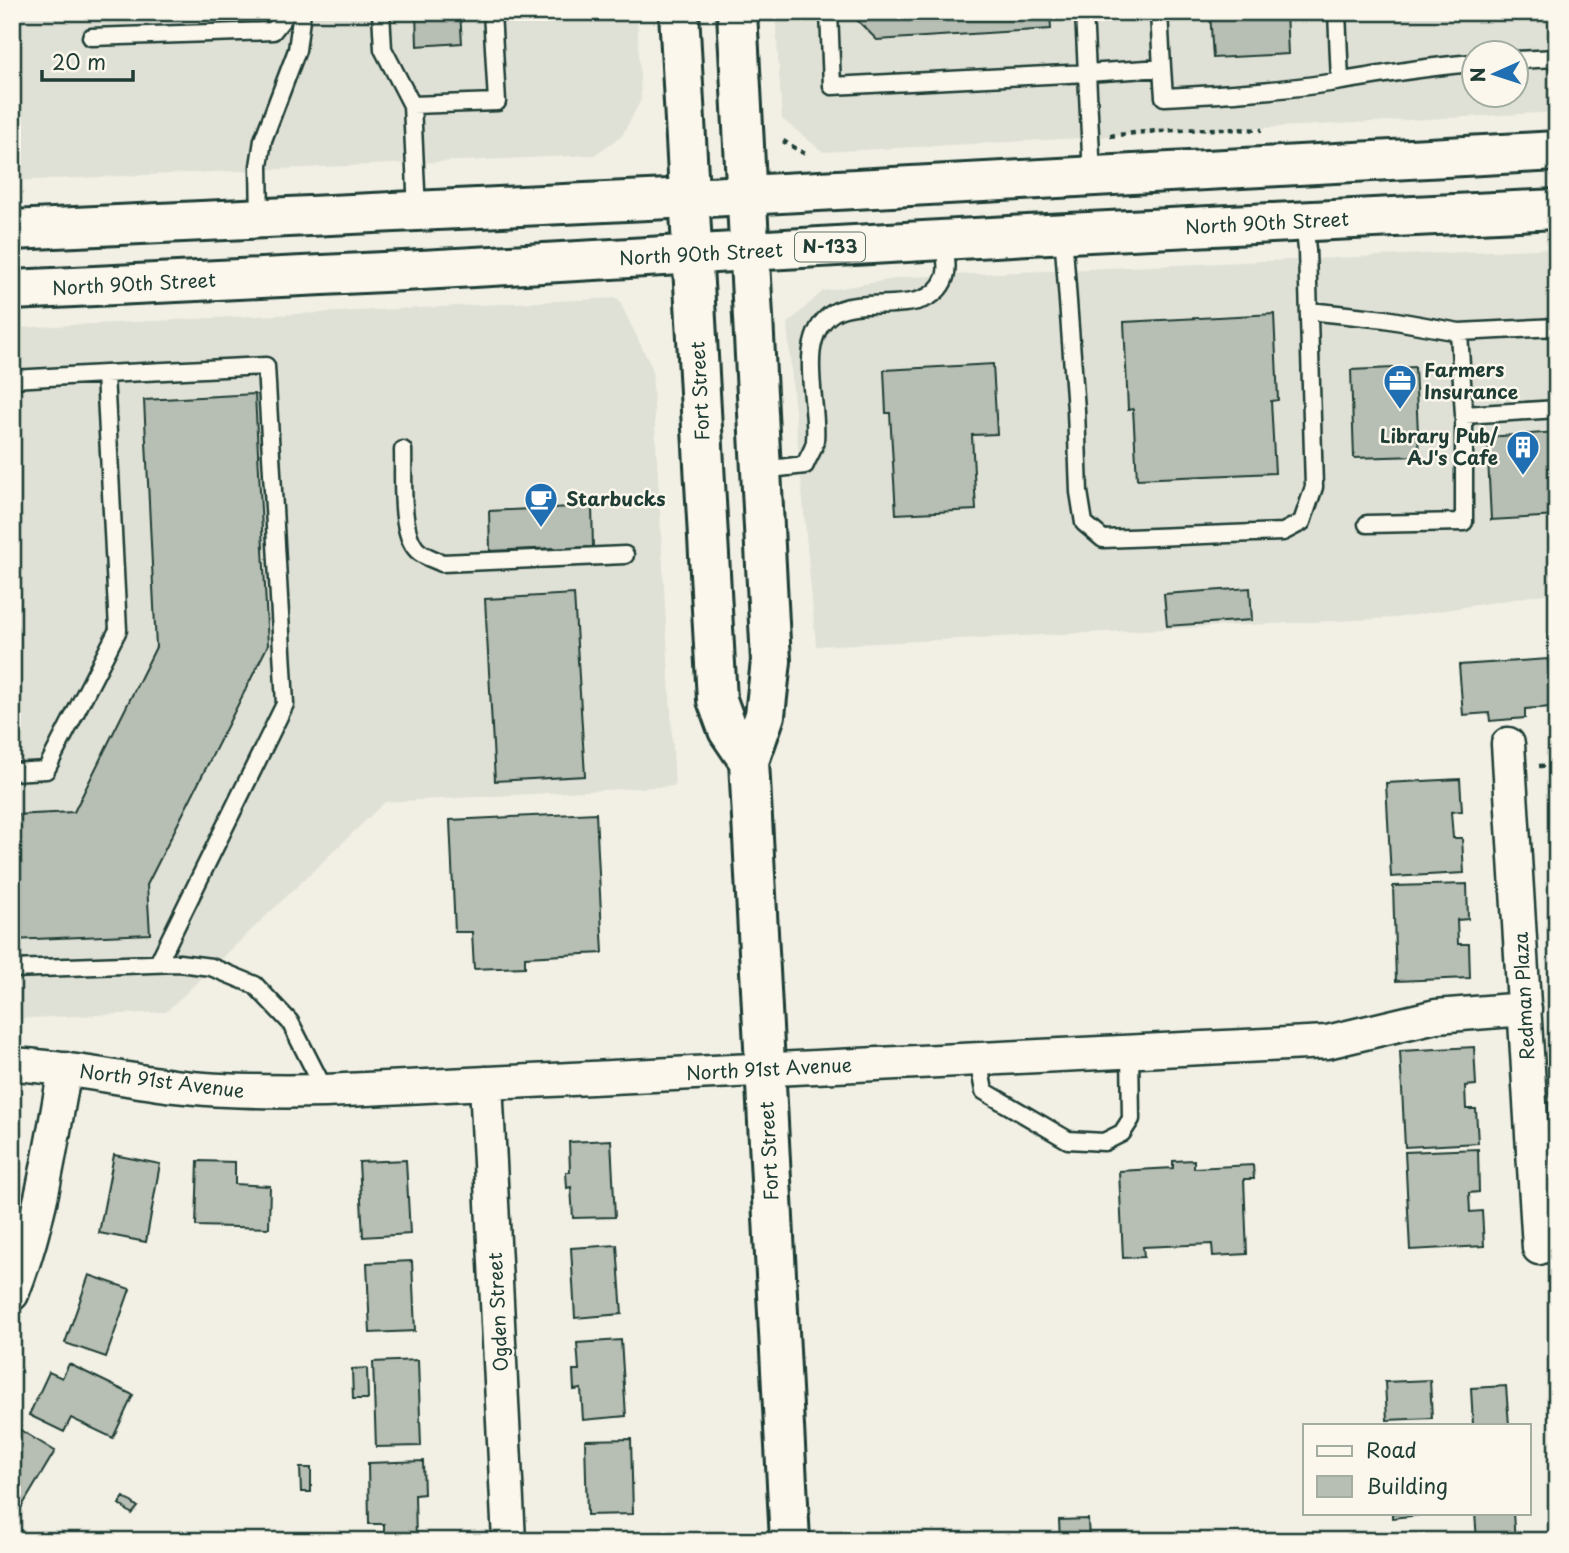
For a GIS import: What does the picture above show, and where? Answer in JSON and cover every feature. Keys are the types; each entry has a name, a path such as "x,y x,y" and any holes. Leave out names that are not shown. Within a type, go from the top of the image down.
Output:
{"main road":[{"name":"Fort Street","path":"679,12 717,699 728,730 749,761"},
{"name":"Fort Street","path":"737,12 771,662 765,715 749,761 790,1541"},
{"path":"16,230 690,198 1557,150"},
{"name":"North 90th Street","path":"12,290 1557,209"}],"street":[{"name":"Redman Plaza","path":"1508,744 1539,1248"},
{"name":"North 91st Avenue","path":"12,1064 65,1069 175,1086 254,1092 325,1091 1327,1042 1436,1016 1525,1009"},
{"path":"12,1294 38,1214 65,1069"},
{"name":"Ogden Street","path":"486,1083 509,1541"}],"lane":[{"path":"91,37 273,31 288,12"},
{"path":"260,219 259,166 263,140 297,50 302,12"},
{"path":"382,12 383,49 412,105 417,211"},
{"path":"383,49 394,12"},
{"path":"412,105 497,102 492,12"},
{"path":"829,12 832,86 1162,68"},
{"path":"1084,12 1092,176"},
{"path":"1159,12 1164,97 1276,89 1433,65 1460,64"},
{"path":"1337,12 1340,81"},
{"path":"1530,59 1557,58"},
{"path":"1063,233 1079,492 1084,523 1103,539 1283,532 1302,522 1314,486 1304,222"},
{"path":"762,470 805,465 815,443 809,356 824,323 833,313 852,307 917,302 937,290 946,276 943,240"},
{"path":"1309,311 1385,319 1459,332 1557,327"},
{"path":"1367,524 1464,522 1464,415 1459,332"},
{"path":"12,379 267,366 285,704 158,963"},
{"path":"12,772 46,770 118,630 105,374"},
{"path":"1464,415 1557,409"},
{"path":"403,450 408,534 417,549 428,557 442,562 625,555"},
{"path":"12,969 158,963 211,967 255,985 290,1022 325,1091"},
{"path":"978,1059 984,1091 1068,1140 1104,1142 1122,1133 1131,1119 1130,1052"}],"shaded area":[{"path":"12,12 637,12 641,100 622,136 594,155 12,181"},
{"path":"775,12 1557,12 1557,112 823,152 782,119"},
{"path":"1557,248 1557,592 1396,618 816,646 787,324 823,291 906,277"},
{"path":"618,298 652,368 675,786 385,802 166,1012 12,1019 12,328"}],"building":[{"path":"416,12 460,12 462,43 417,46"},
{"path":"858,12 1050,12 1051,29 877,40 858,21"},
{"path":"1210,12 1286,12 1288,54 1213,58"},
{"path":"1274,314 1278,400 1271,401 1275,473 1137,479 1133,409 1128,410 1124,322"},
{"path":"993,364 997,434 972,435 976,510 896,514 890,413 886,413 884,370"},
{"path":"1415,367 1419,456 1354,458 1351,370"},
{"path":"255,394 268,645 147,885 150,934 12,940 12,815 74,812 156,647 144,400"},
{"name":"Library Pub/ AJ's Cafe","path":"1557,432 1557,516 1491,520 1487,437"},
{"name":"Starbucks","path":"592,506 593,547 570,548 570,555 555,556 555,548 490,551 489,511"},
{"path":"1250,588 1252,620 1167,626 1164,594"},
{"path":"574,594 585,776 495,781 485,599"},
{"path":"1548,659 1551,707 1525,709 1525,718 1490,721 1489,713 1463,715 1459,665"},
{"path":"1460,779 1462,811 1451,812 1453,838 1462,838 1464,873 1391,877 1386,783"},
{"path":"596,813 603,953 525,957 525,967 474,969 472,932 455,932 450,820"},
{"path":"1467,884 1468,919 1457,920 1458,944 1469,944 1470,978 1396,981 1393,886"},
{"path":"1474,1047 1476,1085 1465,1086 1466,1109 1476,1109 1478,1143 1405,1147 1400,1051"},
{"path":"611,1140 615,1217 573,1218 571,1187 567,1188 566,1172 570,1172 569,1142"},
{"path":"1478,1149 1479,1192 1469,1193 1470,1212 1482,1211 1484,1246 1410,1250 1405,1152"},
{"path":"114,1155 160,1164 146,1242 99,1233"},
{"path":"406,1160 410,1234 363,1237 359,1162"},
{"path":"1194,1160 1194,1168 1253,1165 1254,1179 1244,1179 1247,1254 1213,1256 1212,1244 1143,1247 1144,1257 1123,1258 1119,1171 1173,1168 1173,1161"},
{"path":"198,1161 235,1162 235,1184 270,1186 269,1228 196,1226"},
{"path":"617,1245 622,1314 575,1318 571,1248"},
{"path":"412,1261 415,1331 370,1333 367,1263"},
{"path":"89,1275 130,1289 106,1357 65,1343"},
{"path":"621,1340 626,1416 583,1420 581,1389 574,1390 573,1370 579,1370 577,1343"},
{"path":"418,1360 421,1446 376,1447 373,1362"},
{"path":"69,1364 133,1395 113,1438 71,1418 64,1432 29,1415 49,1372 62,1378"},
{"path":"367,1368 368,1399 353,1399 352,1369"},
{"path":"1430,1380 1432,1418 1387,1420 1385,1382"},
{"path":"1506,1386 1509,1424 1473,1424 1471,1388"},
{"path":"17,1428 55,1451 18,1513 12,1510 12,1436"},
{"path":"631,1439 633,1514 587,1515 585,1440"},
{"path":"423,1461 424,1494 415,1495 416,1541 384,1541 384,1524 369,1524 368,1463"},
{"path":"300,1468 311,1468 311,1492 301,1492"},
{"path":"124,1497 138,1507 132,1514 119,1504"},
{"path":"1392,1514 1420,1514 1420,1515 1392,1518"},
{"path":"1475,1514 1513,1514 1515,1541 1477,1541"},
{"path":"1088,1519 1089,1541 1060,1541 1059,1520"},
{"path":"12,1527 25,1536 22,1541 12,1541"},
{"path":"631,1536 631,1541 589,1541 589,1538"}],"place":[{"name":"Farmers Insurance","path":"1400,411"},
{"name":"Library Pub/ AJ's Cafe","path":"1523,477"},
{"name":"Starbucks","path":"541,529"}]}
